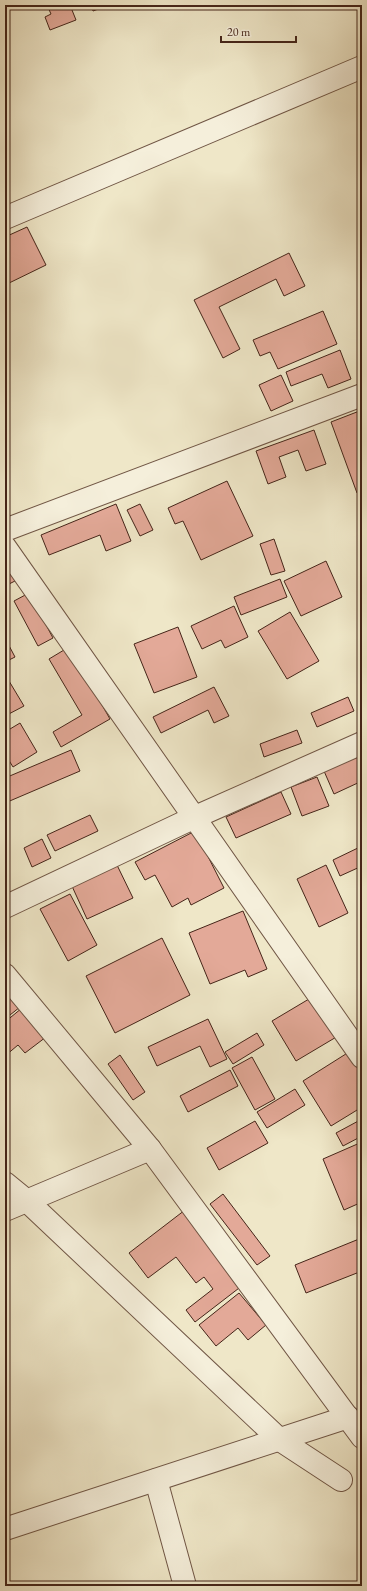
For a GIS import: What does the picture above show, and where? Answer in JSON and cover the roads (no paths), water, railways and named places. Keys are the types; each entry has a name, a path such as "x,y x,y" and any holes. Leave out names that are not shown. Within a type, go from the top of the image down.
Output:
{"street":[{"path":"5,218 362,68"},
{"path":"5,530 362,395"},
{"path":"5,547 193,818 362,1057"},
{"path":"5,907 193,818 362,743"},
{"path":"5,976 150,1149 362,1437"},
{"path":"5,1210 150,1149"},
{"path":"5,1183 27,1201 280,1440 341,1480"},
{"path":"5,1529 348,1417"},
{"path":"156,1480 185,1586"}]}
